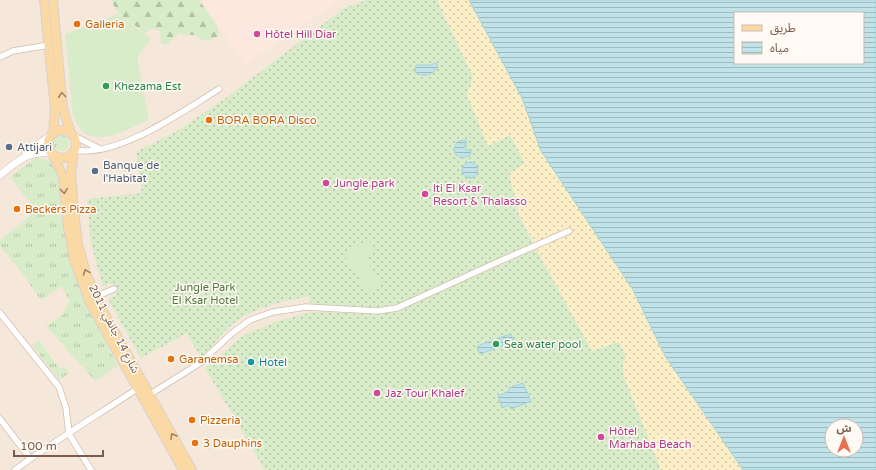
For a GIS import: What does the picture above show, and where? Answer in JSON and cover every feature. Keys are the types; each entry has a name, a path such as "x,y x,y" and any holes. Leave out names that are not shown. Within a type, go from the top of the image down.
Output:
{"main road":[{"name":"شارع 14 جانفي 2011","path":"44,0 55,109 52,134 48,144 63,176 67,221 78,274 92,308 183,470"},
{"name":"شارع 14 جانفي 2011","path":"53,0 63,109 76,141 71,175 78,244 86,273 96,297 149,395 192,470"},
{"path":"52,134 63,130 72,134"},
{"path":"52,153 63,158 75,151"}],"street":[{"path":"0,57 13,50 49,45"},
{"path":"75,151 85,152 100,149 145,133 219,89"},
{"path":"0,175 52,134"},
{"path":"72,134 85,144 100,149"},
{"path":"22,158 34,153 52,153"},
{"path":"149,395 200,363 231,334 250,320 273,312 306,307 378,311 397,308 500,261 569,232"},
{"path":"96,297 114,289"},
{"path":"0,314 61,391 66,408 69,434 91,470"},
{"path":"15,470 30,458 137,389"},
{"path":"0,419 30,458"}],"shaded area":[{"path":"0,0 469,0 665,356 743,470 0,470"},
{"name":"Hôtel Hill Diar","path":"201,0 344,0 337,2 245,65"}],"green space":[{"path":"111,0 199,0 218,27 218,36 212,40 206,41 195,35 182,35 179,33 166,45 161,44 160,31 153,29 145,33 118,13"},
{"name":"Jungle park","path":"367,0 437,0 473,77 467,95 488,146 510,135 525,163 509,174 519,215 533,243 489,266 396,306 311,306 309,296 265,307 245,316 235,322 223,333 202,360 187,333 141,358 108,299 117,295 111,283 103,287 91,243 87,199 142,193 136,152 179,130 226,98 344,8"},
{"name":"Khezama Est","path":"118,14 151,39 137,57 149,120 117,134 106,137 96,137 87,134 79,127 73,115 65,34"},
{"path":"58,135 64,135 69,140 67,149 64,151 58,151 53,146 53,140"},
{"path":"37,157 50,161 61,177 67,248 75,275 86,304 118,366 95,381 46,326 63,314 69,301 62,286 41,300 19,269 0,246 0,240 30,216 33,207 10,177"},
{"path":"368,239 375,250 364,257 382,283 368,292 344,255"},
{"path":"536,249 592,351 618,342 620,343 626,357 623,364 624,377 661,470 265,470 205,368 244,335 278,321 312,312 379,314 398,311"},
{"path":"39,341 60,369 64,366 69,373 59,380 32,345"}],"sand":[{"path":"437,0 469,0 522,98 541,151 633,290 665,356 743,470 661,470 624,377 623,364 618,342 592,351 519,215 509,173 525,163 510,135 488,146 467,95 473,77"}],"water":[{"path":"469,0 876,0 876,470 743,470 665,356 633,290 541,151 522,98"},
{"path":"436,63 438,67 430,74 421,75 415,72 416,65 430,65"},
{"path":"463,140 467,141 464,147 467,150 472,150 469,156 462,158 456,155 454,149 457,142"},
{"path":"467,162 473,162 478,167 476,176 473,178 467,178 462,173 462,167"},
{"name":"Sea water pool","path":"511,334 514,342 480,354 477,346"},
{"path":"523,383 531,401 511,409 509,405 502,408 498,396 509,391 509,388"}],"place":[{"name":"Galleria","path":"77,24"},
{"name":"Hôtel Hill Diar","path":"257,34"},
{"name":"Khezama Est","path":"106,86"},
{"name":"BORA BORA Disco","path":"209,120"},
{"name":"Attijari","path":"9,147"},
{"name":"Banque de l'Habitat","path":"95,171"},
{"name":"Jungle park","path":"326,183"},
{"name":"lti El Ksar Resort & Thalasso","path":"425,194"},
{"name":"Beckers Pizza","path":"17,209"},
{"name":"Sea water pool","path":"496,344"},
{"name":"Garanemsa","path":"171,359"},
{"name":"Hotel","path":"251,362"},
{"name":"Jaz Tour Khalef","path":"377,393"},
{"name":"Pizzeria","path":"192,420"},
{"name":"Hôtel Marhaba Beach","path":"601,437"},
{"name":"3 Dauphins","path":"195,443"}],"park label":[{"name":"Jungle Park El Ksar Hotel","path":"205,293"}]}
